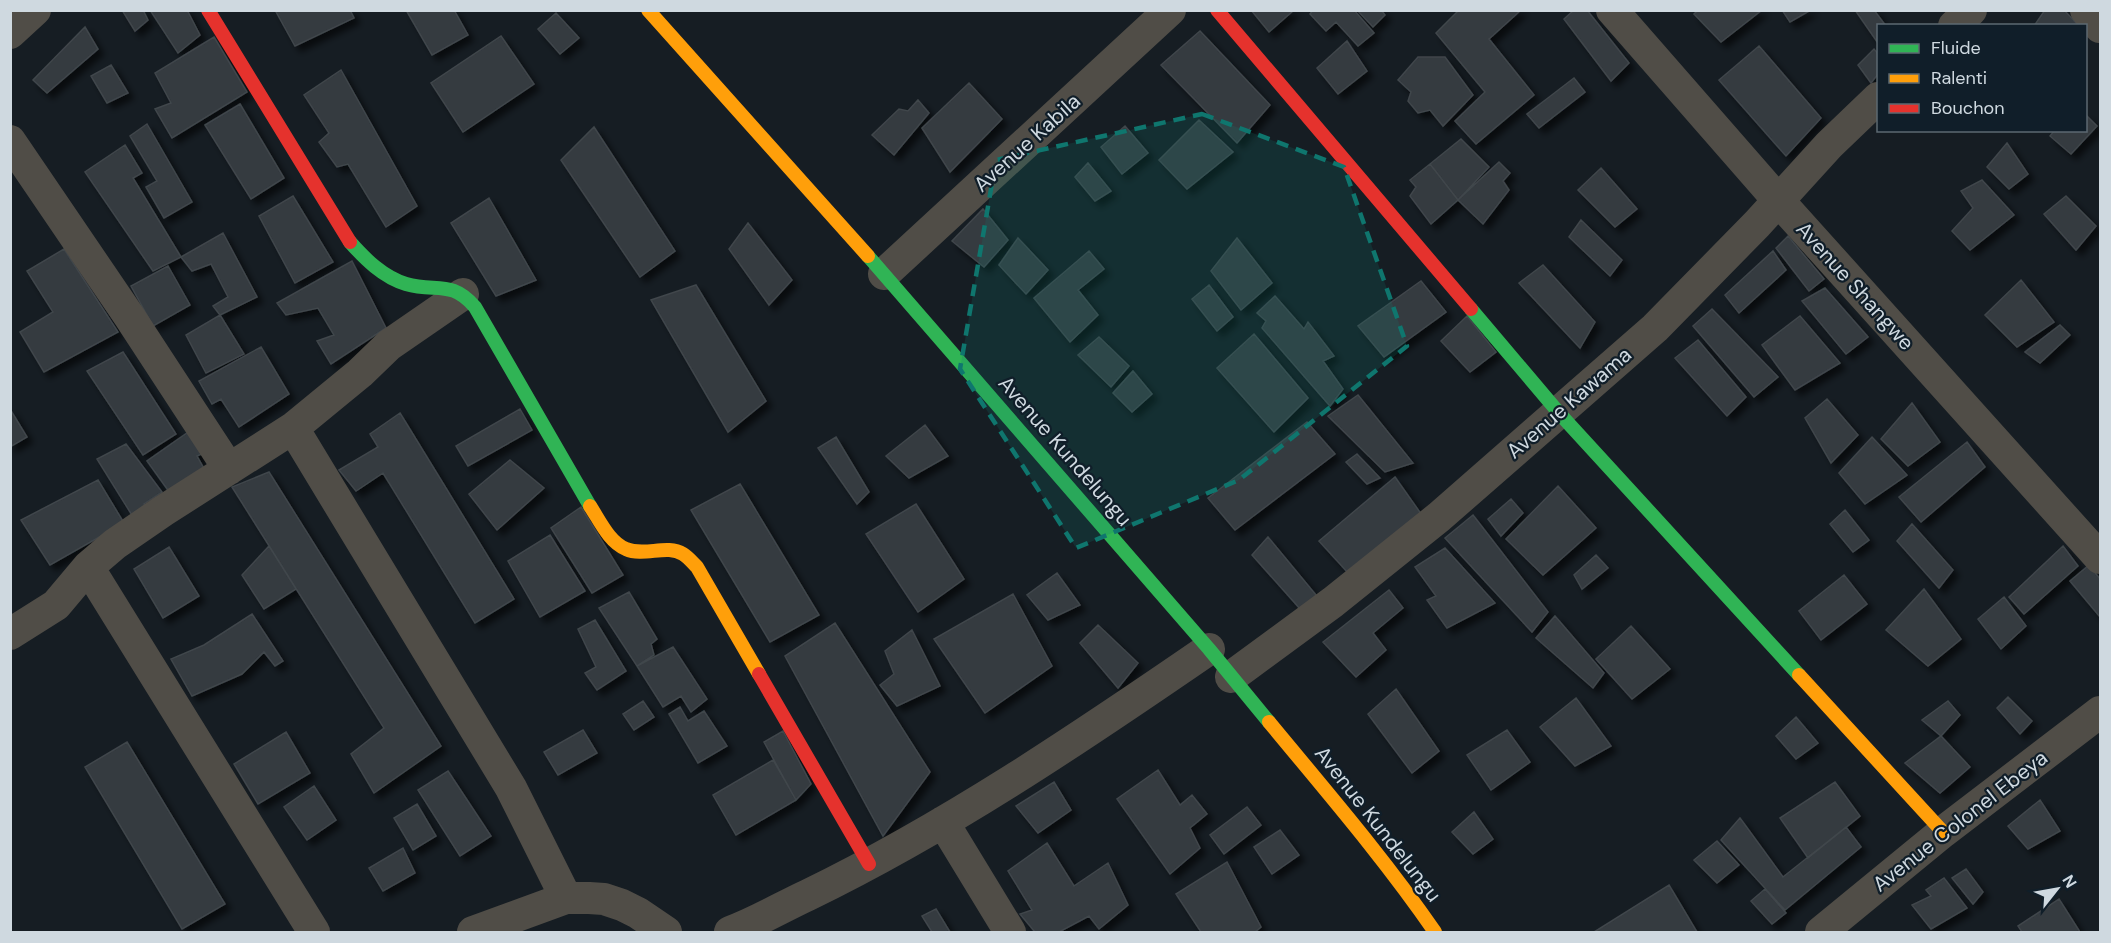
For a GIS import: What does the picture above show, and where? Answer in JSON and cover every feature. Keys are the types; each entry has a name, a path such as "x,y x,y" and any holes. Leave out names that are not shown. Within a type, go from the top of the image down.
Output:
{"street":[{"path":"10,33 35,10"},
{"path":"208,10 350,242 368,263 404,283 420,288 447,287 464,294 475,308 584,498 612,539 625,549 636,552 682,553 697,567 868,864"},
{"name":"Avenue Kundelungu","path":"648,10 884,274 1209,650 1365,838 1408,893 1435,933"},
{"name":"Avenue Kabila","path":"884,274 1170,10"},
{"path":"1217,10 1559,413 1943,832"},
{"name":"Avenue Shangwe","path":"1612,10 1778,200 2100,558"},
{"path":"1956,24 1971,10"},
{"path":"2086,10 2100,27"},
{"name":"Avenue Kawama","path":"1231,677 1333,602 1430,524 1655,328 1757,224 1829,145 1877,99"},
{"path":"10,141 229,469"},
{"path":"10,634 56,605 88,567 115,544 293,428 360,373 400,336 464,294"},
{"path":"293,428 511,788 566,898"},
{"path":"88,567 314,933"},
{"path":"730,933 868,864 943,822 1126,706 1209,650"},
{"name":"Avenue Colonel Ebeya","path":"1821,933 1943,832 2100,712"},
{"path":"943,822 1010,933"},
{"path":"473,933 566,898 604,899 622,905 638,913 666,933"}],"highlighted area":[{"path":"1202,114 1344,167 1407,346 1239,480 1076,548 960,369 996,160"}],"building":[{"path":"122,10 143,10 148,20 135,31"},
{"path":"150,10 187,10 200,35 178,53"},
{"path":"275,10 350,10 354,18 295,46"},
{"path":"406,10 454,10 468,35 432,55"},
{"path":"1251,10 1294,10 1269,32"},
{"path":"1313,10 1354,10 1374,33 1358,46 1336,22 1326,31 1310,14"},
{"path":"1357,10 1381,10 1385,15 1373,27"},
{"path":"1459,10 1521,10 1489,39 1534,95 1476,144 1455,121 1485,92 1436,33"},
{"path":"1574,10 1587,10 1629,63 1611,81 1564,19"},
{"path":"1698,10 1762,10 1721,42 1694,14"},
{"path":"1782,10 1811,10 1790,22"},
{"path":"1855,10 1874,10 1884,24 1877,24 1877,42"},
{"path":"2045,10 2064,10 2077,24 2035,24"},
{"path":"556,13 579,38 560,54 538,29"},
{"path":"85,27 98,49 47,93 33,80"},
{"path":"1200,31 1270,105 1237,143 1161,65"},
{"path":"501,36 534,84 463,132 431,83"},
{"path":"214,37 247,92 172,138 155,109 171,103 155,73"},
{"path":"1347,41 1367,71 1338,94 1317,68"},
{"path":"1759,46 1821,118 1786,156 1719,80"},
{"path":"1874,49 1877,53 1877,75 1871,83 1858,65"},
{"path":"1418,57 1445,57 1473,95 1443,126 1430,110 1418,113 1408,101 1411,92 1398,80"},
{"path":"111,65 128,93 107,103 91,76"},
{"path":"341,70 417,206 386,227 348,164 337,167 319,142 329,133 304,95"},
{"path":"1574,78 1585,92 1539,128 1527,114"},
{"path":"969,83 1002,119 950,172 922,128"},
{"path":"918,100 929,113 894,155 872,135 899,109 908,111"},
{"path":"240,104 284,178 251,199 205,125"},
{"path":"2087,116 2097,126 2071,154 2050,136 2053,132 2087,132"},
{"path":"1199,120 1233,152 1187,189 1159,160"},
{"path":"147,124 192,202 164,218 146,187 157,181 130,136"},
{"path":"1125,126 1148,153 1122,174 1101,147"},
{"path":"594,127 675,251 640,277 561,160"},
{"path":"1461,139 1489,167 1458,200 1430,164"},
{"path":"2007,143 2028,174 2009,189 1987,167"},
{"path":"125,145 142,173 133,178 181,257 153,271 85,172"},
{"path":"1499,162 1510,173 1503,181 1509,190 1483,224 1458,200"},
{"path":"1088,163 1111,191 1095,201 1075,177"},
{"path":"1430,164 1458,200 1431,224 1410,196 1416,187 1410,180"},
{"path":"1601,168 1637,209 1615,227 1578,190"},
{"path":"1982,180 2014,215 1970,250 1952,231 1973,208 1961,191"},
{"path":"293,196 333,262 295,283 259,216"},
{"path":"2066,196 2096,226 2076,250 2044,214"},
{"path":"489,198 536,280 496,296 451,223"},
{"path":"983,209 1008,240 984,267 952,241"},
{"path":"1581,220 1622,260 1610,276 1569,237"},
{"path":"748,223 792,280 769,305 729,249"},
{"path":"223,233 257,297 220,315 213,306 228,297 211,264 192,271 181,257"},
{"path":"1788,236 1824,279 1809,291 1776,248"},
{"path":"1018,238 1048,270 1026,294 999,265"},
{"path":"1237,238 1272,283 1241,310 1211,271"},
{"path":"64,249 118,332 44,372 20,332 53,312 27,271"},
{"path":"1089,251 1104,269 1078,290 1098,315 1070,342 1034,298"},
{"path":"1773,251 1786,270 1739,313 1725,295"},
{"path":"352,261 386,328 331,364 317,341 334,335 318,308 286,315 277,303"},
{"path":"1543,265 1595,322 1580,348 1519,283"},
{"path":"168,266 190,305 153,326 131,286"},
{"path":"2021,280 2054,322 2017,347 1985,315"},
{"path":"1421,281 1446,312 1384,357 1358,326"},
{"path":"696,285 766,401 728,432 651,300"},
{"path":"1209,285 1233,317 1217,331 1192,299"},
{"path":"1825,288 1868,337 1846,354 1802,301"},
{"path":"1275,296 1304,329 1308,322 1334,356 1323,361 1343,389 1330,406 1262,328 1266,321 1257,313"},
{"path":"1712,309 1778,377 1754,397 1693,326"},
{"path":"220,315 244,354 206,373 186,335"},
{"path":"1467,316 1496,352 1470,372 1441,341"},
{"path":"1800,316 1840,363 1795,390 1762,345"},
{"path":"2060,325 2070,335 2040,363 2025,352"},
{"path":"1254,334 1308,398 1274,432 1217,368"},
{"path":"1099,337 1129,366 1111,387 1078,355"},
{"path":"1698,340 1746,397 1727,416 1675,358"},
{"path":"261,347 289,394 239,427 221,399 212,404 199,381"},
{"path":"123,352 176,434 143,455 87,371"},
{"path":"1133,371 1152,394 1132,412 1113,393"},
{"path":"1358,395 1413,463 1385,472 1328,416"},
{"path":"1827,399 1858,435 1831,463 1805,418"},
{"path":"1912,403 1940,442 1908,466 1881,439"},
{"path":"10,409 27,437 10,447"},
{"path":"520,409 532,430 468,466 456,446"},
{"path":"400,413 514,599 475,623 383,473 356,491 339,470 378,447 370,434"},
{"path":"1307,422 1335,454 1235,530 1208,498"},
{"path":"925,425 948,456 909,478 886,456"},
{"path":"194,428 208,451 197,456 207,474 170,493 147,461"},
{"path":"836,437 869,492 857,504 818,448"},
{"path":"1872,437 1907,475 1865,504 1839,473"},
{"path":"1967,442 1985,467 1921,522 1899,497"},
{"path":"126,444 162,492 144,504 149,513 135,520 97,459"},
{"path":"1357,454 1380,478 1367,484 1346,462"},
{"path":"510,460 544,488 497,530 469,494"},
{"path":"269,472 441,746 374,793 351,754 384,728 232,487"},
{"path":"1395,477 1424,518 1350,575 1319,541"},
{"path":"98,480 124,523 50,565 21,520"},
{"path":"740,484 819,615 770,642 691,510"},
{"path":"1558,486 1596,528 1543,575 1506,539"},
{"path":"1511,499 1523,513 1501,536 1488,519"},
{"path":"916,504 964,579 918,612 866,534"},
{"path":"581,507 623,575 592,593 551,528"},
{"path":"1845,510 1869,540 1853,552 1830,524"},
{"path":"1473,515 1548,612 1532,632 1445,538"},
{"path":"1912,524 1953,570 1939,588 1897,541"},
{"path":"550,535 585,591 540,617 508,561"},
{"path":"1268,537 1316,595 1302,611 1252,555"},
{"path":"269,546 296,589 264,609 242,575"},
{"path":"2063,546 2078,566 2024,614 2009,597"},
{"path":"169,547 199,596 163,618 134,569"},
{"path":"1445,548 1495,603 1447,628 1427,600 1436,596 1415,567"},
{"path":"1596,555 1608,568 1582,589 1574,575"},
{"path":"2089,565 2100,579 2100,617 2070,581"},
{"path":"1057,573 1080,605 1048,620 1027,595"},
{"path":"1844,575 1867,604 1821,640 1799,611"},
{"path":"1924,589 1961,639 1928,666 1886,630"},
{"path":"1389,590 1403,608 1373,633 1386,650 1356,677 1323,642"},
{"path":"629,592 657,639 651,644 654,655 637,666 599,608"},
{"path":"1013,594 1052,666 985,713 934,639"},
{"path":"2004,597 2026,626 2001,649 1978,619"},
{"path":"252,614 283,661 275,666 264,652 242,674 192,696 171,659 204,645"},
{"path":"1555,616 1604,673 1593,688 1536,638"},
{"path":"595,620 626,671 597,690 585,673 596,667 578,629"},
{"path":"835,623 930,772 883,836 785,656"},
{"path":"1098,625 1138,663 1118,688 1080,643"},
{"path":"1631,626 1670,669 1632,699 1596,659"},
{"path":"912,630 940,686 897,706 880,685 894,674 885,651"},
{"path":"673,647 707,699 691,712 681,696 663,707 637,666"},
{"path":"1396,689 1439,751 1412,773 1368,714"},
{"path":"2008,697 2032,721 2020,734 1997,708"},
{"path":"1576,698 1611,746 1575,766 1540,727"},
{"path":"643,701 654,717 634,730 623,714"},
{"path":"1948,701 1960,715 1941,736 1922,720"},
{"path":"680,707 688,721 704,711 727,746 698,763 669,714"},
{"path":"1796,717 1818,743 1796,759 1776,736"},
{"path":"583,730 597,753 558,775 544,752"},
{"path":"1507,730 1530,762 1491,790 1467,755"},
{"path":"783,731 811,784 796,800 764,742"},
{"path":"286,732 310,773 258,804 234,764"},
{"path":"1941,736 1970,767 1940,793 1905,763"},
{"path":"127,742 225,904 182,929 85,767"},
{"path":"773,760 796,800 736,835 713,795"},
{"path":"1158,770 1180,805 1192,795 1207,814 1190,828 1200,848 1170,874 1117,799"},
{"path":"448,771 491,836 460,856 418,790"},
{"path":"1054,782 1071,810 1038,833 1016,806"},
{"path":"1835,782 1860,816 1808,858 1780,818"},
{"path":"314,786 336,820 307,840 284,807"},
{"path":"2040,800 2060,831 2028,849 2008,826"},
{"path":"417,804 436,836 413,850 394,818"},
{"path":"1247,807 1261,825 1224,854 1210,835"},
{"path":"1474,812 1493,839 1473,854 1452,832"},
{"path":"1740,818 1783,877 1846,827 1861,847 1785,910 1721,840"},
{"path":"1280,830 1299,855 1272,874 1254,847"},
{"path":"1717,841 1739,865 1717,883 1694,860"},
{"path":"1047,843 1074,886 1108,863 1128,905 1099,929 1089,916 1059,932 1035,932 1020,914 1032,910 1008,871"},
{"path":"403,848 415,873 383,891 369,868"},
{"path":"1227,862 1261,927 1255,932 1201,932 1176,894"},
{"path":"1966,869 1983,892 1973,904 1952,878"},
{"path":"1944,878 1967,908 1931,929 1912,905 1931,896 1926,890"},
{"path":"1669,885 1697,932 1594,932"},
{"path":"1765,889 1786,913 1772,924 1751,901"},
{"path":"2059,899 2080,932 2022,932 2018,926"},
{"path":"936,909 950,932 932,932 922,916"}],"traffic: fast":[{"path":"350,242 368,261 390,277 406,284 451,290 466,298 475,307 590,506"},
{"path":"868,256 1209,649 1269,722"},
{"path":"1471,309 1559,413 1799,675"}],"traffic: slow":[{"path":"648,10 868,256"},
{"path":"590,506 605,530 620,546 640,552 677,551 690,560 697,567 759,674"},
{"path":"1799,675 1943,832"},
{"path":"1269,722 1375,851 1435,932"}],"traffic: jam":[{"path":"208,10 350,242"},
{"path":"1217,10 1471,309"},
{"path":"759,674 869,864"}]}
